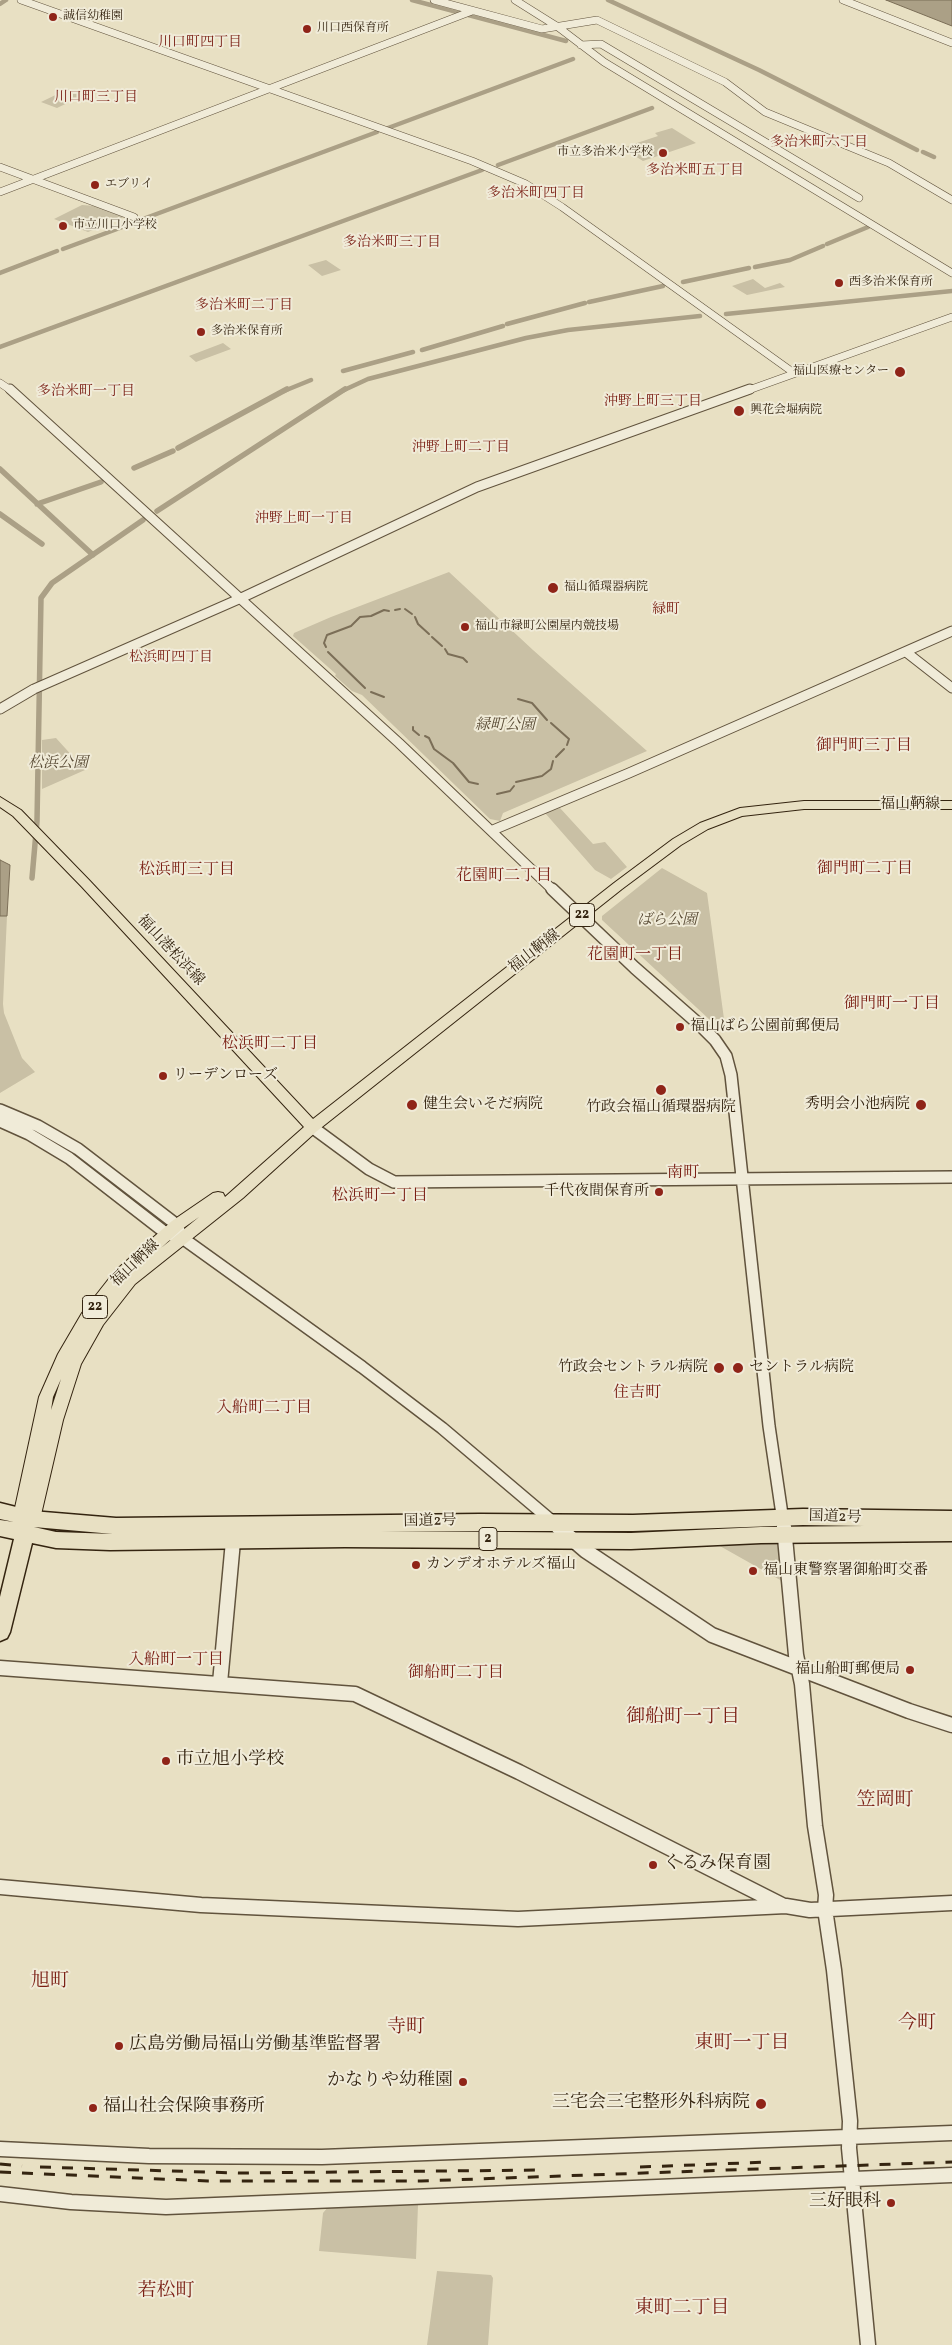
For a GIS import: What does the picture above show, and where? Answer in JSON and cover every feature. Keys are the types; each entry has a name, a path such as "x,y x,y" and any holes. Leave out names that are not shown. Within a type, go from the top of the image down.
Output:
{"highway":[{"name":"国道2号","path":"0,1511 65,1541 344,1539 575,1541 784,1527 952,1519"},
{"name":"国道2号","path":"0,1528 25,1523 116,1526 480,1522 554,1524 700,1522 760,1518 784,1527 952,1533"},
{"path":"0,1632 21,1554 25,1523"}],"main road":[{"name":"福山港松浜線","path":"0,801 16,813 42,839 312,1127"},
{"name":"福山鞆線","path":"25,1523 74,1363 98,1322 130,1280 175,1232 238,1194 267,1165 312,1127 677,842 704,826 731,815 759,809 804,805 952,805"}],"street":[{"path":"22,0 478,164 526,184 562,207 794,373"},
{"path":"434,0 542,29 597,20 725,82 738,90 764,112 896,166 952,200"},
{"path":"515,0 558,27 604,62 952,274"},
{"path":"843,0 952,43"},
{"path":"0,192 472,11"},
{"path":"581,45 601,44 859,198"},
{"path":"0,167 134,217"},
{"path":"0,709 34,689 239,598 477,488 952,316"},
{"path":"0,383 12,390 493,830 635,968 701,1026 722,1048 731,1074 769,1426 784,1527 816,1826 826,1895 825,1909 836,1989 850,2122 853,2179 868,2345"},
{"path":"493,830 952,631"},
{"path":"906,652 952,688"},
{"path":"0,1110 38,1126 78,1149 175,1232"},
{"path":"0,1121 29,1134 69,1158 175,1232 362,1367 414,1407 586,1551 712,1635 799,1670 952,1725"},
{"path":"312,1127 369,1169 394,1182 952,1177"},
{"path":"220,1682 233,1541"},
{"path":"0,1668 220,1682 345,1692 363,1697 786,1906"},
{"path":"0,1887 201,1905 518,1919 786,1906 810,1910 952,1903"},
{"path":"0,2149 149,2156 322,2157 952,2132"},
{"path":"0,2194 71,2202 166,2207 952,2175"}],"green space":[{"path":"68,89 84,95 57,108 41,102"},
{"path":"672,128 696,143 643,161 622,148 658,136 655,133"},
{"path":"82,205 96,206 124,217 88,232 54,219"},
{"path":"326,260 341,270 322,276 308,265"},
{"path":"753,279 765,288 780,283 785,287 747,295 732,286"},
{"path":"223,343 231,349 196,362 189,356"},
{"name":"緑町公園","path":"449,572 533,650 647,751 503,813 500,821 490,819 362,695 352,691 335,676 336,674 293,636 294,633 331,617"},
{"name":"松浜公園","path":"56,738 85,770 42,789 42,740"},
{"path":"560,808 593,844 605,842 627,867 611,879 595,870 545,813"},
{"name":"ばら公園","path":"662,868 707,893 724,1019 710,1020 602,920 602,916"},
{"path":"0,916 7,916 4,1013 22,1058 35,1072 0,1093"},
{"path":"711,1541 780,1541 782,1581"},
{"path":"418,2205 416,2259 319,2251 323,2213 328,2207"},
{"path":"437,2271 491,2275 493,2278 488,2345 427,2345"}],"shaded area":[{"path":"886,0 952,0 952,26"},
{"path":"0,860 10,865 7,916 0,916"}],"waterway":[{"path":"0,4 6,0"},
{"path":"412,0 566,41"},
{"path":"608,0 759,70 917,150"},
{"path":"388,128 573,59"},
{"path":"498,165 652,108"},
{"path":"143,219 377,132"},
{"path":"923,152 934,157"},
{"path":"0,347 482,170"},
{"path":"63,249 136,222"},
{"path":"827,244 868,227"},
{"path":"755,267 790,260 823,246"},
{"path":"0,273 57,251"},
{"path":"683,282 749,268"},
{"path":"589,302 663,286"},
{"path":"726,314 952,291"},
{"path":"507,324 585,303"},
{"path":"342,391 368,379 526,338 568,330 700,316"},
{"path":"422,350 503,326"},
{"path":"343,371 413,352"},
{"path":"284,391 311,380"},
{"path":"178,448 287,389"},
{"path":"157,511 345,389"},
{"path":"134,468 173,451"},
{"path":"0,469 38,504"},
{"path":"38,504 101,482"},
{"path":"38,504 93,555"},
{"path":"0,514 42,544"},
{"path":"93,555 143,520"},
{"path":"32,878 37,821 41,598 52,583 93,555"},
{"path":"395,610 400,609"},
{"path":"405,609 412,614"},
{"path":"326,647 324,643 327,635 351,626 360,617 371,616 384,610 389,611"},
{"path":"415,617 418,624 429,634"},
{"path":"432,637 442,646"},
{"path":"445,649 448,654 463,658 467,662"},
{"path":"328,652 365,688"},
{"path":"371,692 384,697"},
{"path":"518,699 532,703 547,720"},
{"path":"551,723 569,739 567,745"},
{"path":"413,727 413,730 419,735"},
{"path":"425,736 429,738 434,749 453,763 469,782 478,784"},
{"path":"556,757 564,749"},
{"path":"516,782 542,776 551,769 553,761"},
{"path":"497,794 510,791 514,786"}],"railway":[{"path":"640,2167 770,2162"},
{"path":"0,2172 208,2181 421,2181 952,2162"},
{"path":"0,2164 22,2166"},
{"path":"40,2167 239,2173 545,2170"}],"place":[{"name":"誠信幼稚園","path":"53,17"},
{"name":"川口西保育所","path":"307,29"},
{"name":"市立多治米小学校","path":"663,153"},
{"name":"エブリイ","path":"95,185"},
{"name":"市立川口小学校","path":"63,226"},
{"name":"西多治米保育所","path":"839,283"},
{"name":"多治米保育所","path":"201,332"},
{"name":"福山医療センター","path":"900,372"},
{"name":"興花会堀病院","path":"739,411"},
{"name":"福山循環器病院","path":"553,588"},
{"name":"福山市緑町公園屋内競技場","path":"465,627"},
{"name":"福山ばら公園前郵便局","path":"680,1027"},
{"name":"リーデンローズ","path":"163,1076"},
{"name":"竹政会福山循環器病院","path":"661,1090"},
{"name":"健生会いそだ病院","path":"412,1105"},
{"name":"秀明会小池病院","path":"921,1105"},
{"name":"千代夜間保育所","path":"659,1192"},
{"name":"竹政会セントラル病院","path":"719,1368"},
{"name":"セントラル病院","path":"738,1368"},
{"name":"カンデオホテルズ福山","path":"416,1565"},
{"name":"福山東警察署御船町交番","path":"753,1571"},
{"name":"福山船町郵便局","path":"910,1670"},
{"name":"市立旭小学校","path":"166,1761"},
{"name":"くるみ保育園","path":"653,1865"},
{"name":"広島労働局福山労働基準監督署","path":"119,2046"},
{"name":"かなりや幼稚園","path":"463,2082"},
{"name":"三宅会三宅整形外科病院","path":"761,2104"},
{"name":"福山社会保険事務所","path":"93,2108"},
{"name":"三好眼科","path":"891,2203"}],"district":[{"name":"川口町四丁目","path":"200,43"},
{"name":"川口町三丁目","path":"96,98"},
{"name":"多治米町六丁目","path":"819,143"},
{"name":"多治米町五丁目","path":"695,171"},
{"name":"多治米町四丁目","path":"536,194"},
{"name":"多治米町三丁目","path":"392,243"},
{"name":"多治米町二丁目","path":"244,306"},
{"name":"多治米町一丁目","path":"86,392"},
{"name":"沖野上町三丁目","path":"653,402"},
{"name":"沖野上町二丁目","path":"461,448"},
{"name":"沖野上町一丁目","path":"304,519"},
{"name":"緑町","path":"666,610"},
{"name":"松浜町四丁目","path":"171,658"},
{"name":"御門町三丁目","path":"864,747"},
{"name":"御門町二丁目","path":"865,870"},
{"name":"松浜町三丁目","path":"187,871"},
{"name":"花園町二丁目","path":"504,877"},
{"name":"花園町一丁目","path":"635,956"},
{"name":"御門町一丁目","path":"892,1005"},
{"name":"松浜町二丁目","path":"270,1045"},
{"name":"南町","path":"683,1174"},
{"name":"松浜町一丁目","path":"380,1197"},
{"name":"住吉町","path":"637,1394"},
{"name":"入船町二丁目","path":"264,1409"},
{"name":"入船町一丁目","path":"176,1661"},
{"name":"御船町二丁目","path":"456,1674"},
{"name":"御船町一丁目","path":"683,1719"},
{"name":"笠岡町","path":"885,1802"},
{"name":"旭町","path":"50,1983"},
{"name":"今町","path":"917,2025"},
{"name":"寺町","path":"406,2029"},
{"name":"東町一丁目","path":"742,2045"},
{"name":"若松町","path":"166,2293"},
{"name":"東町二丁目","path":"682,2310"}]}
